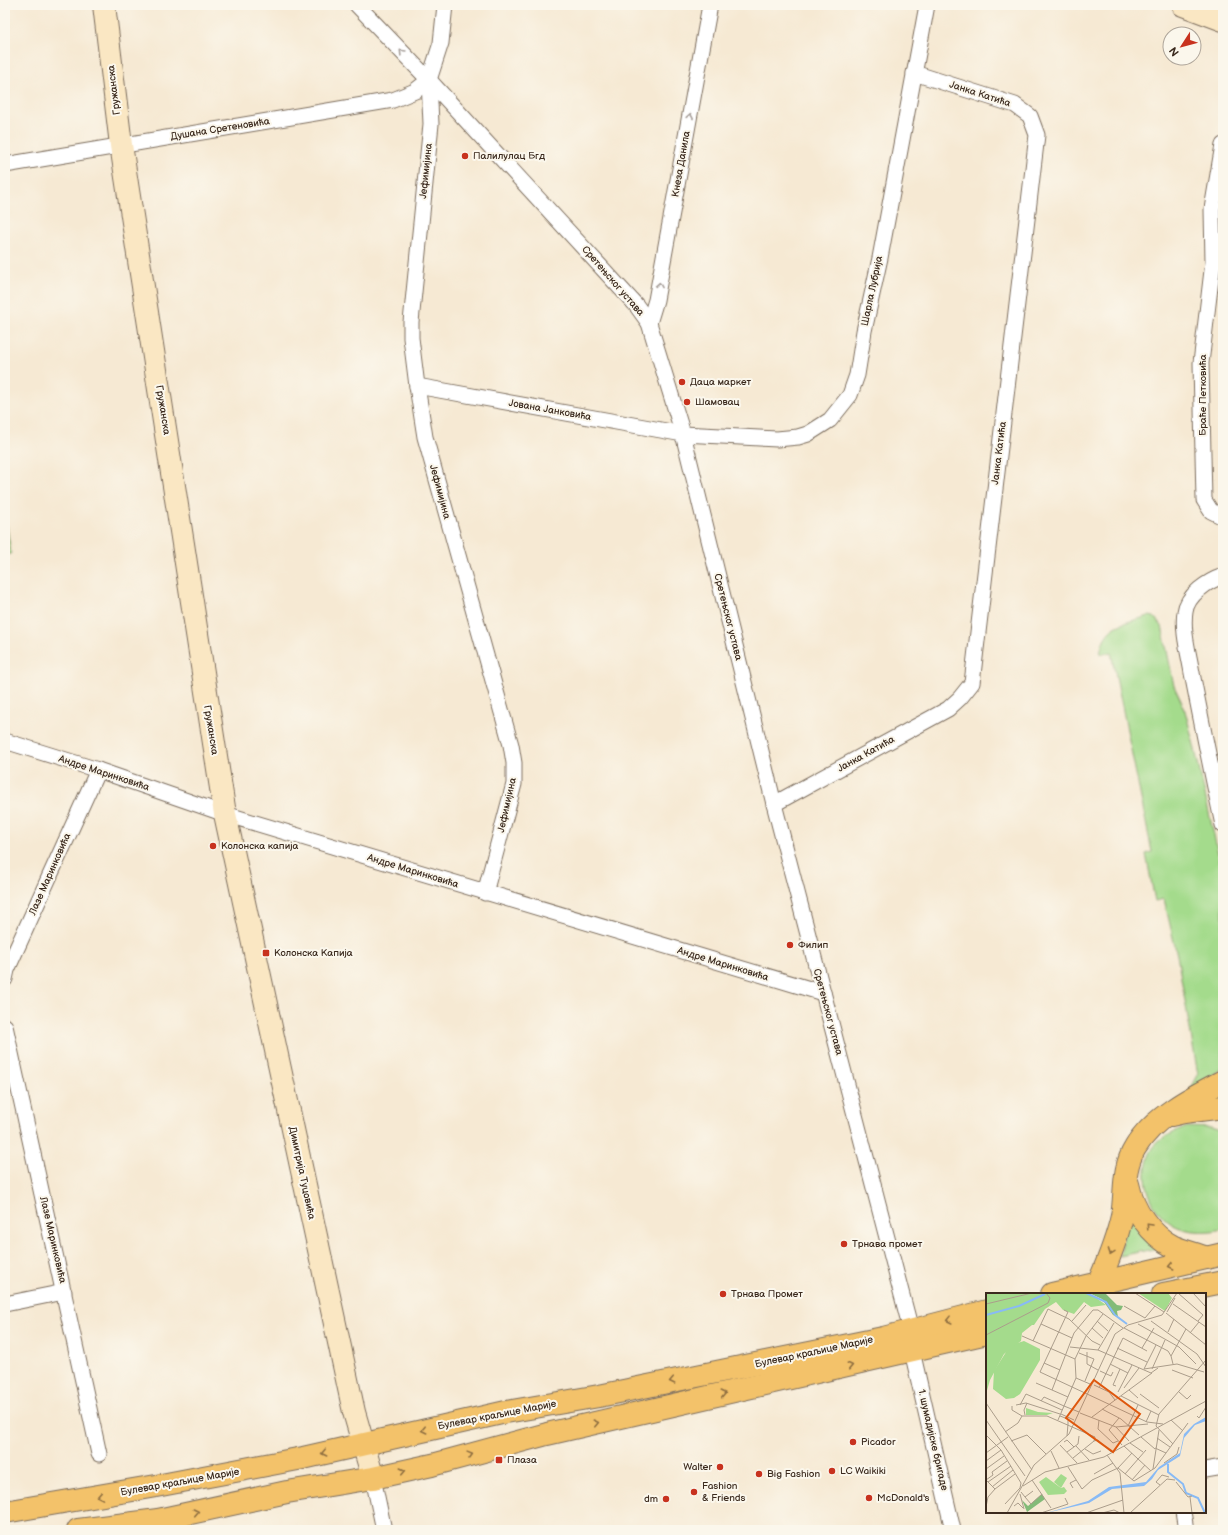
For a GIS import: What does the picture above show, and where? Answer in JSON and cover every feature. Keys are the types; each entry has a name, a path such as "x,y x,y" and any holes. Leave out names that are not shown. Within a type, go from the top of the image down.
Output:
{"main road":[{"path":"1099,1282 1118,1232 1122,1214 1125,1173 1140,1139 1147,1131 1165,1117 1184,1112 1218,1097"},
{"path":"1125,1173 1128,1187 1136,1208 1153,1231 1174,1247 1215,1256"},
{"path":"1056,1293 1215,1256"},
{"path":"1169,1293 1223,1282"},
{"name":"Булевар краљице Марије","path":"78,1530 158,1520 295,1491 373,1478 432,1465 912,1340 986,1310"},
{"name":"Булевар краљице Марије","path":"5,1512 243,1470 506,1412 606,1395 882,1338 912,1340 986,1333"}],"street":[{"name":"Гружанска","path":"104,5 121,145 225,814"},
{"name":"Сретењског устава","path":"357,5 429,80 636,305 649,323 683,434 774,804 912,1340"},
{"path":"429,80 441,43 445,5"},
{"name":"Кнеза Данила","path":"649,323 656,300 710,5"},
{"name":"Шарла Лубрија","path":"683,434 777,439 798,437 817,429 830,420 850,395 857,375 864,331 880,258 927,5"},
{"path":"1183,5 1223,20"},
{"name":"Јанка Катића","path":"774,804 948,709 960,698 972,683 1037,135 1030,116 1015,105 914,73"},
{"name":"Душана Сретеновића","path":"5,165 393,100 410,94 429,80"},
{"name":"Јефимијина","path":"429,80 431,124 411,322 411,338 425,437 513,754 514,784 485,893"},
{"name":"Браће Петковића","path":"1223,145 1212,209 1213,262 1201,363 1204,500 1211,512 1223,517"},
{"name":"Јована Јанковића","path":"417,386 683,434"},
{"path":"1223,576 1206,584 1197,592 1189,601 1184,613 1187,642 1201,719 1223,825"},
{"name":"Андре Маринковића","path":"5,741 98,770 225,814 823,993"},
{"name":"Лазе Маринковића","path":"5,979 7,970 98,770"},
{"name":"Димитрија Туцовића","path":"225,814 362,1444 373,1478 384,1530"},
{"name":"Лазе Маринковића","path":"5,1026 100,1454"},
{"path":"5,1304 64,1292"},
{"name":"1. шумадијске бригаде","path":"912,1340 953,1530"},
{"path":"1206,1470 1223,1467"},
{"path":"1182,1513 1186,1530"}],"green space":[{"path":"5,514 11,554 5,555"},
{"path":"1149,616 1154,617 1162,626 1174,686 1184,707 1194,745 1223,876 1223,1067 1204,1082 1190,1090 1198,1075 1177,955 1164,899 1155,901 1146,854 1152,852 1111,652 1100,655 1102,644 1110,631 1116,626"},
{"path":"1187,1127 1211,1128 1223,1132 1223,1229 1195,1231 1175,1226 1162,1215 1151,1198 1146,1178 1146,1167 1153,1148 1164,1138"},
{"path":"1128,1212 1158,1248 1120,1256"}],"place":[{"name":"Палилулац Бгд","path":"465,156"},
{"name":"Даца маркет","path":"682,382"},
{"name":"Шамовац","path":"687,402"},
{"name":"Колонска капија","path":"213,846"},
{"name":"Филип","path":"790,945"},
{"name":"Колонска Капија","path":"266,953"},
{"name":"Трнава промет","path":"844,1244"},
{"name":"Трнава Промет","path":"723,1294"},
{"name":"Picador","path":"853,1442"},
{"name":"Плаза","path":"499,1460"},
{"name":"Walter","path":"720,1467"},
{"name":"LC Waikiki","path":"832,1471"},
{"name":"Big Fashion","path":"759,1474"},
{"name":"Fashion & Friends","path":"694,1492"},
{"name":"McDonald's","path":"869,1498"},
{"name":"dm","path":"666,1499"}]}
